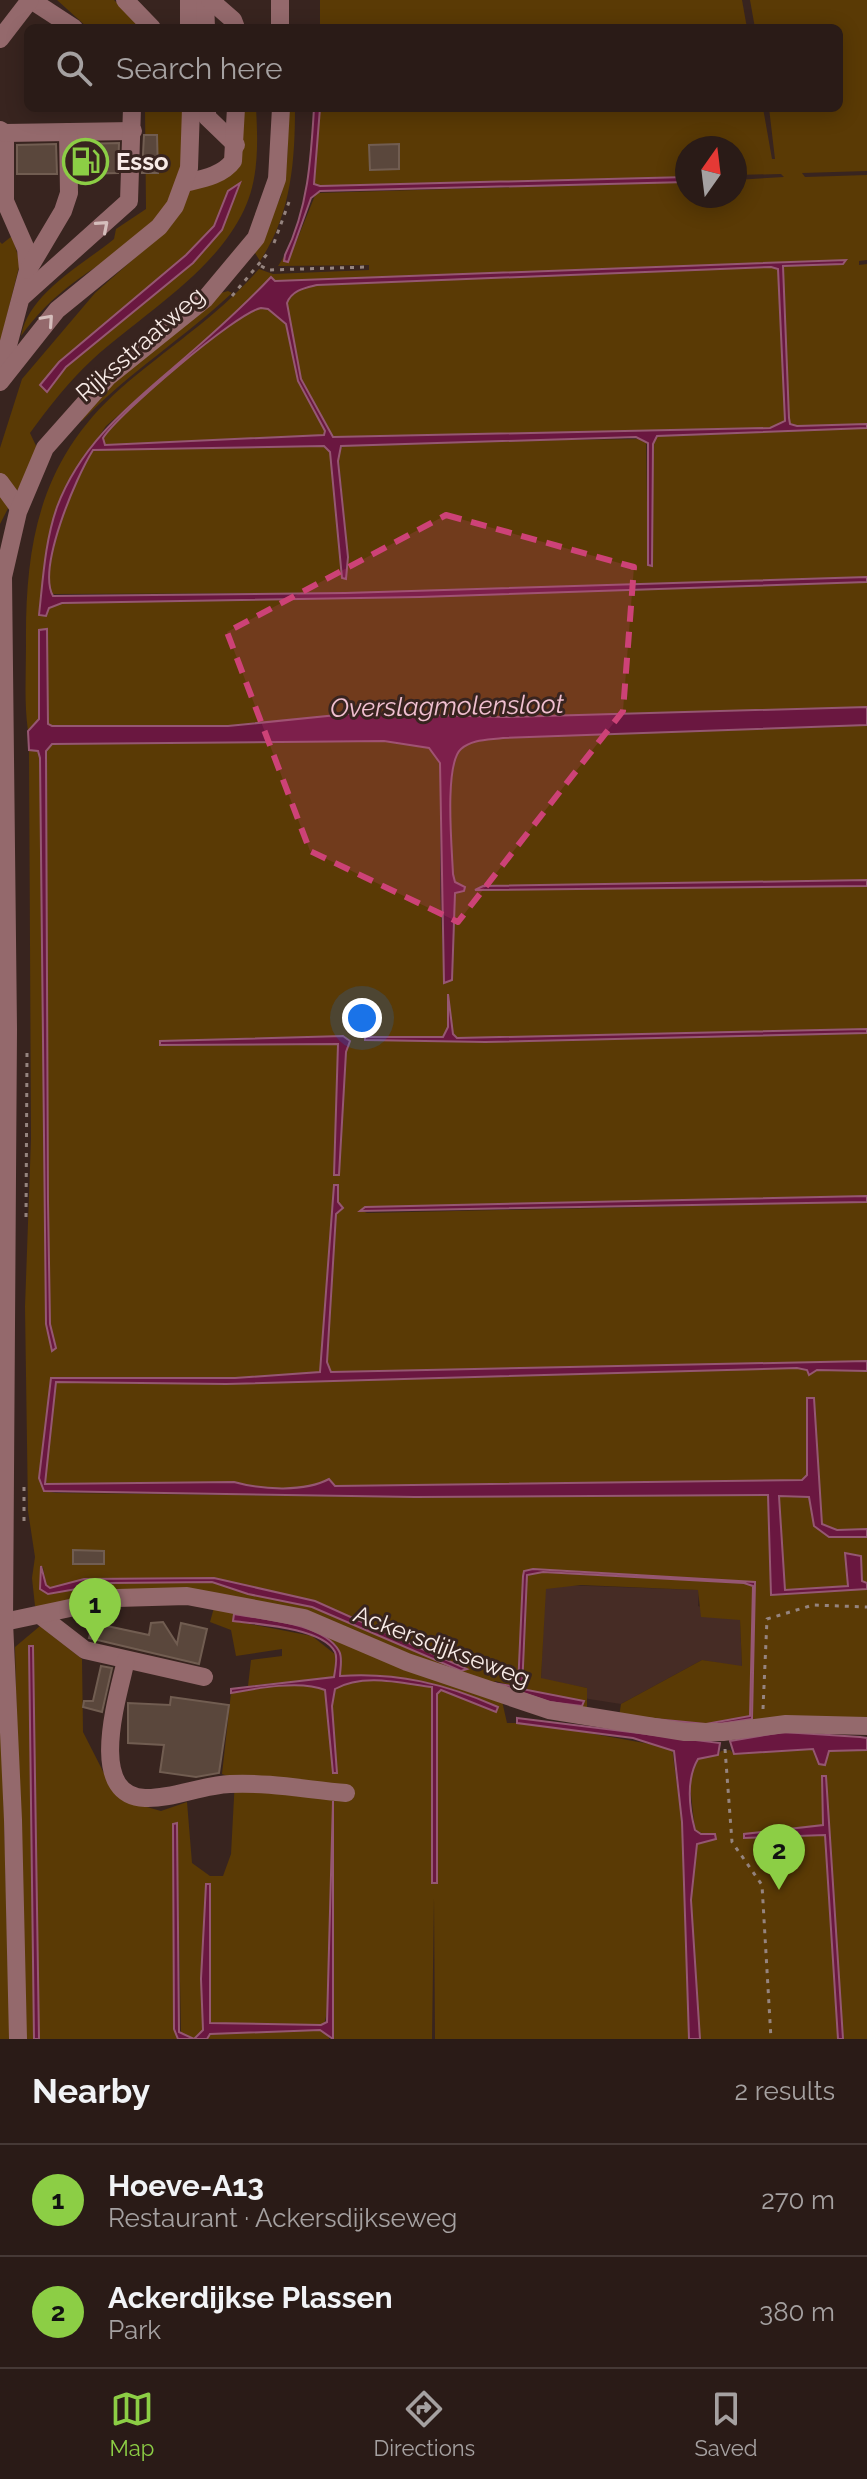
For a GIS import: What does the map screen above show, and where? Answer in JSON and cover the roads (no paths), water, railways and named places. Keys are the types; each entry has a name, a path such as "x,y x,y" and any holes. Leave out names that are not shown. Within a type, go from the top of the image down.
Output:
{"street":[{"path":"0,39 30,0 68,24"},
{"path":"125,0 148,24"},
{"path":"189,0 189,24"},
{"path":"206,24 208,0"},
{"path":"208,0 234,24"},
{"path":"280,0 280,24"},
{"path":"23,296 129,201 132,112"},
{"path":"0,380 57,310 159,227 175,206 192,151 191,112"},
{"path":"207,112 207,117 236,145"},
{"path":"184,183 228,167 236,145 236,112"},
{"name":"Rijksstraatweg","path":"18,2039 4,1622 8,1013 3,577 19,508 45,448 74,413 129,358 252,260 273,194 280,160 281,112"},
{"path":"0,380 28,270 26,249 5,201 2,132 133,131"},
{"path":"28,270 63,211 69,193 68,132"},
{"path":"0,482 19,508"},
{"name":"Ackersdijkseweg","path":"4,1622 117,1598 187,1596 304,1618 407,1662 532,1707 685,1732 723,1732 762,1726 867,1726"},
{"path":"41,1616 85,1650 204,1677"},
{"path":"126,1660 109,1742 113,1775 125,1792 145,1798 230,1784 346,1793"}],"place":[{"name":"Esso","path":"85,161"},
{"name":"Hoeve-A13","path":"95,1644"},
{"name":"Ackerdijkse Plassen","path":"779,1890"}],"water label":[{"name":"Overslagmolensloot","path":"447,706"}]}
